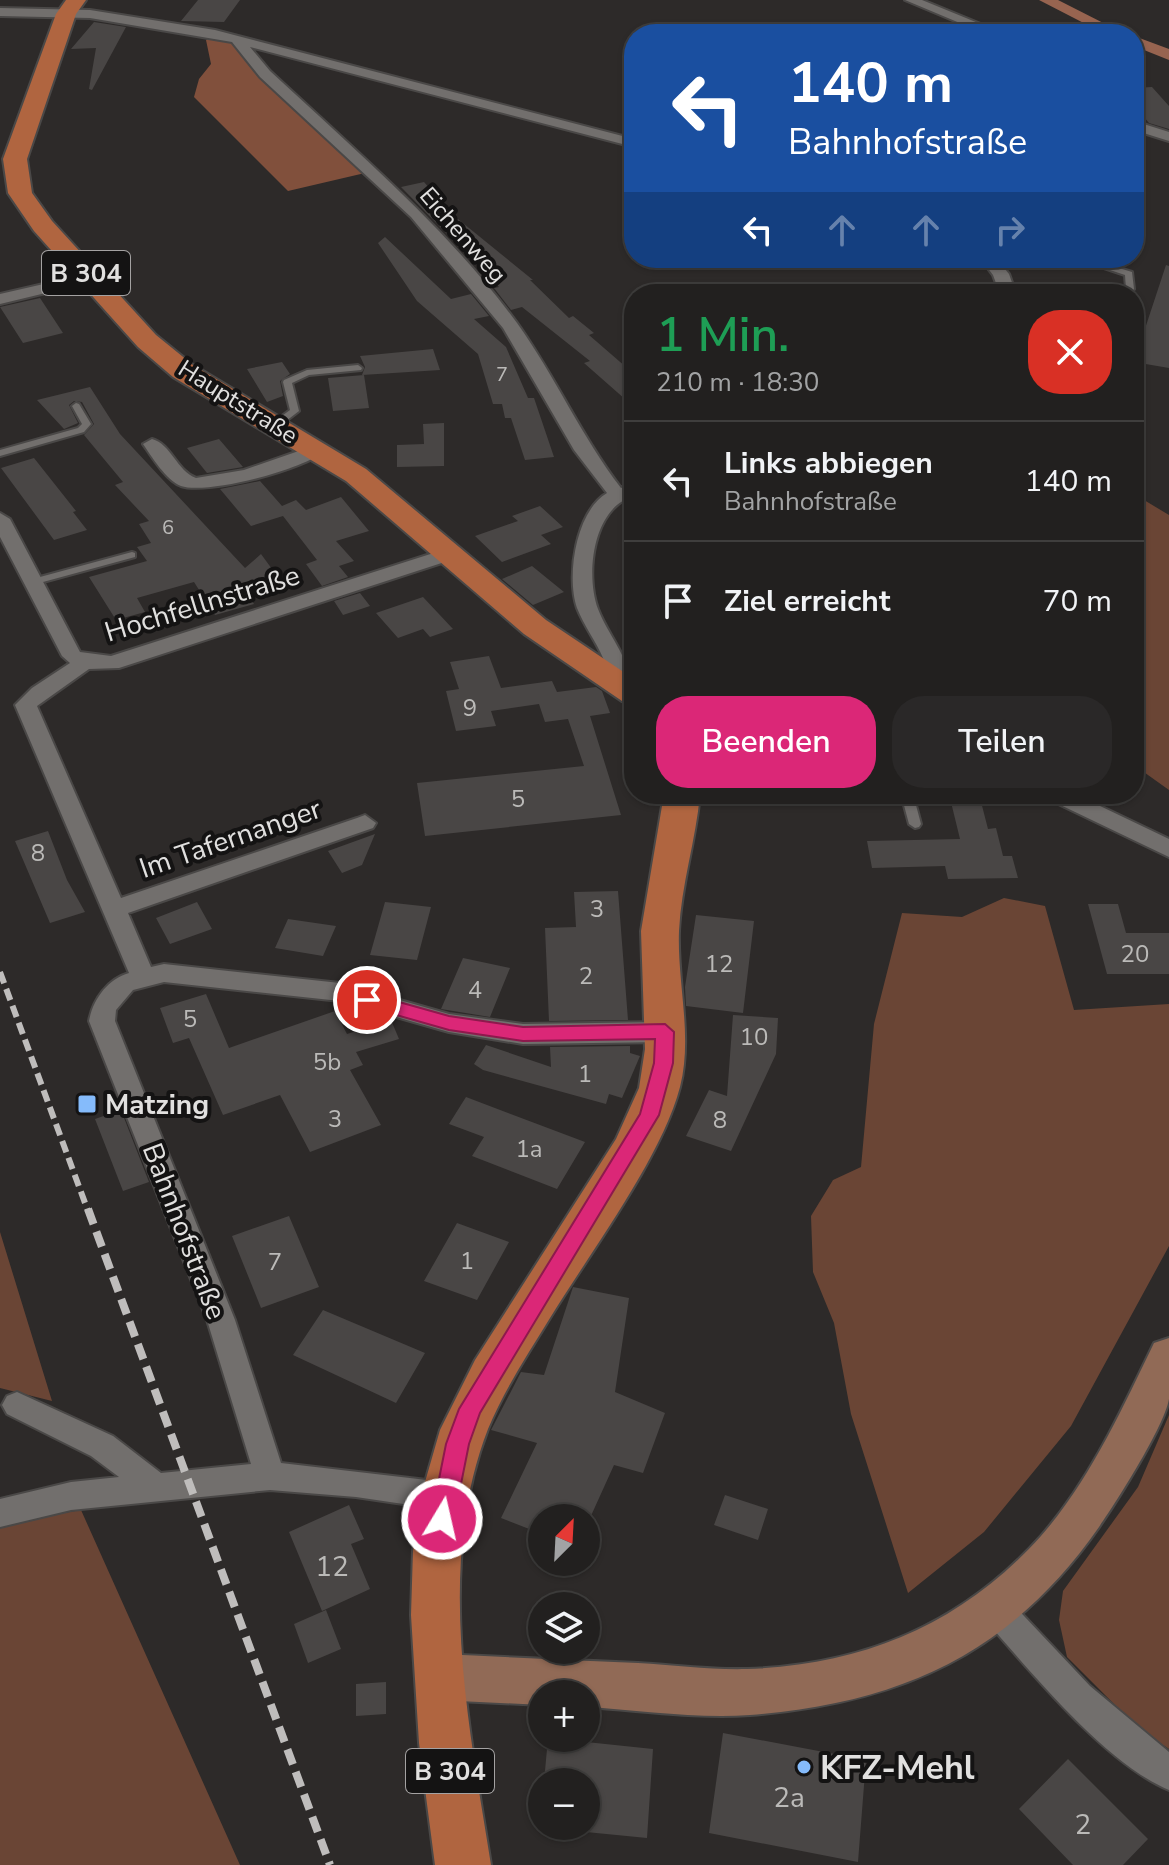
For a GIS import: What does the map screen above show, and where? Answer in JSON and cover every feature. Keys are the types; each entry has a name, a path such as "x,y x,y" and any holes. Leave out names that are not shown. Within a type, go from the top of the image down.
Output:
{"main road":[{"name":"Hauptstraße","path":"71,7 17,148 15,170 20,193 43,226 147,341 207,388 316,450 366,483 535,627 624,686"},
{"name":"B 304","path":"463,1865 438,1677 438,1565 444,1496 471,1409 649,1115 664,1063 665,1032 660,978 663,899 680,804"},
{"path":"438,1677 510,1678 747,1692 797,1689 887,1669 929,1652 998,1611 1041,1568 1103,1488 1132,1438 1169,1356"}],"street":[{"path":"911,0 972,24"},
{"path":"0,12 71,7 90,14 237,40 624,140"},
{"name":"Eichenweg","path":"237,40 265,74 416,214 510,326 583,450 624,491"},
{"path":"1144,128 1169,137"},
{"path":"0,299 48,288"},
{"path":"152,444 184,480 200,484 289,461 316,450"},
{"path":"624,493 599,507 588,529 584,596 595,628 620,664 624,678"},
{"name":"Hochfellnstraße","path":"0,519 66,647 72,656 84,662 112,663 450,554"},
{"name":"Im Tafernanger","path":"84,662 66,678 38,690 26,705 143,976"},
{"path":"1077,804 1169,849"},
{"name":"Im Tafernanger","path":"114,909 365,823"},
{"path":"143,976 164,973 340,992 449,1023 523,1034 665,1032"},
{"name":"Bahnhofstraße","path":"143,976 125,983 113,993 104,1007 102,1021 221,1320 270,1476"},
{"path":"17,1405 102,1446 153,1485"},
{"path":"0,1513 71,1496 153,1485 270,1476 356,1483 444,1496"},
{"path":"998,1611 1062,1680 1127,1741 1169,1773"}],"lane":[{"path":"1110,268 1129,274 1130,284"},
{"path":"274,426 295,411 287,382 307,373 358,368"},
{"path":"0,453 81,430 87,424 76,406"},
{"path":"32,582 132,555"},
{"path":"910,804 915,824"}],"shaded area":[{"path":"213,35 234,41 241,54 365,173 288,191 194,97 199,79 211,64 206,40"},
{"path":"1144,500 1169,515 1169,790 1144,772"},
{"path":"1004,898 1045,906 1074,1010 1169,1004 1169,1246 1071,1426 984,1532 908,1593 851,1414 834,1323 813,1272 811,1216 833,1180 861,1167 874,1024 902,913 962,917"},
{"path":"0,1232 52,1401 0,1388"},
{"path":"1169,1415 1169,1749 1138,1728 1067,1657 1059,1620 1063,1591 1138,1487"},
{"path":"81,1510 240,1865 0,1865 0,1524"}],"building":[{"path":"198,0 240,0 224,22 181,21"},
{"path":"94,22 126,27 92,90 89,89 96,48 71,49"},
{"path":"1144,87 1152,87 1169,106 1169,129 1149,123 1144,117"},
{"path":"424,182 453,215 533,280 530,280 569,318 573,316 594,333 589,335 624,365 624,398 584,363 590,361 522,307 511,310 494,288 499,287 401,187"},
{"path":"385,237 451,299 471,294 489,316 474,319 506,347 528,398 534,398 554,457 525,460 511,418 505,418 502,404 493,404 478,354 417,301 378,243"},
{"path":"1166,265 1169,266 1169,368 1144,364 1144,332"},
{"path":"40,298 63,333 23,343 0,307"},
{"path":"433,349 440,370 362,375 365,367 360,356"},
{"path":"282,362 290,374 280,381 283,396 267,402 247,369"},
{"path":"364,375 369,408 333,411 328,378"},
{"path":"90,387 120,434 245,568 261,554 280,580 245,590 254,604 215,615 194,582 137,598 145,612 116,620 89,577 147,561 137,547 151,543 139,524 149,521 115,485 123,482 84,435 94,424 82,402 74,401 69,405 78,423 64,429 37,400"},
{"path":"444,423 444,466 397,467 397,445 424,444 423,424"},
{"path":"219,439 243,467 207,473 187,448"},
{"path":"34,458 76,511 73,512 87,530 54,540 1,468"},
{"path":"260,481 282,506 296,500 306,510 341,497 369,531 336,541 354,561 339,566 348,577 322,586 306,564 317,560 283,516 251,526 220,489"},
{"path":"540,506 563,527 541,535 551,544 502,562 475,536 518,521 512,516"},
{"path":"532,566 564,592 533,605 502,579"},
{"path":"360,593 370,606 343,615 334,601"},
{"path":"423,597 453,629 430,637 423,629 398,638 376,613"},
{"path":"489,656 501,688 552,681 557,692 596,687 602,691 610,713 590,716 621,815 425,836 417,783 584,766 568,719 545,722 539,704 491,711 496,726 456,731 446,691 459,689 450,662"},
{"path":"951,804 982,804 988,829 996,828 1003,856 1012,856 1018,878 948,879 945,866 872,868 867,841 960,839"},
{"path":"48,831 67,880 85,912 50,923 15,841"},
{"path":"375,834 362,865 342,873 328,851"},
{"path":"618,891 628,1020 549,1021 545,928 576,927 574,892"},
{"path":"197,902 212,929 170,944 156,918"},
{"path":"385,902 431,907 417,960 370,955"},
{"path":"1088,904 1118,904 1126,933 1169,933 1169,974 1107,974"},
{"path":"696,915 754,921 743,1013 686,1006 685,987"},
{"path":"288,919 336,926 323,956 275,948"},
{"path":"463,958 510,968 490,1017 441,1009"},
{"path":"206,994 229,1048 335,1011 347,1034 391,1020 399,1039 356,1052 363,1065 350,1070 381,1125 310,1152 280,1095 223,1115 189,1038 173,1043 160,1008"},
{"path":"733,1015 778,1018 776,1054 731,1151 686,1136 709,1090 727,1096"},
{"path":"486,1045 551,1067 550,1047 630,1046 630,1053 640,1056 622,1098 609,1094 606,1104 483,1070 474,1064"},
{"path":"466,1097 585,1142 557,1189 472,1156 484,1137 449,1124"},
{"path":"121,1110 149,1182 123,1191 95,1119"},
{"path":"289,1216 319,1287 261,1308 232,1236"},
{"path":"457,1223 509,1242 477,1300 424,1281"},
{"path":"573,1287 629,1298 615,1392 665,1413 643,1473 614,1465 596,1504 528,1504 528,1529 501,1518 537,1443 491,1430 521,1372 544,1375"},
{"path":"323,1310 425,1353 396,1403 293,1355"},
{"path":"725,1495 768,1509 758,1540 714,1525"},
{"path":"349,1505 364,1539 351,1544 370,1589 322,1611 289,1532"},
{"path":"326,1610 341,1649 308,1663 294,1624"},
{"path":"386,1682 386,1714 356,1716 356,1684"},
{"path":"723,1733 866,1760 858,1862 709,1833"},
{"path":"600,1743 653,1749 647,1838 600,1833 600,1768 545,1768 547,1752 600,1752"},
{"path":"1068,1759 1148,1839 1123,1865 1073,1865 1019,1809"}],"waterway":[{"path":"1046,0 1096,24"},
{"path":"1144,45 1169,55"}],"railway":[{"path":"0,972 88,1211"},
{"path":"88,1209 330,1865"}],"place":[{"name":"Matzing","path":"87,1104"},
{"name":"KFZ-Mehl","path":"804,1767"}],"route":[{"path":"367,1000 449,1023 523,1034 665,1032 664,1063 649,1115 612,1181 471,1409 457,1444 444,1496 442,1519"}]}
